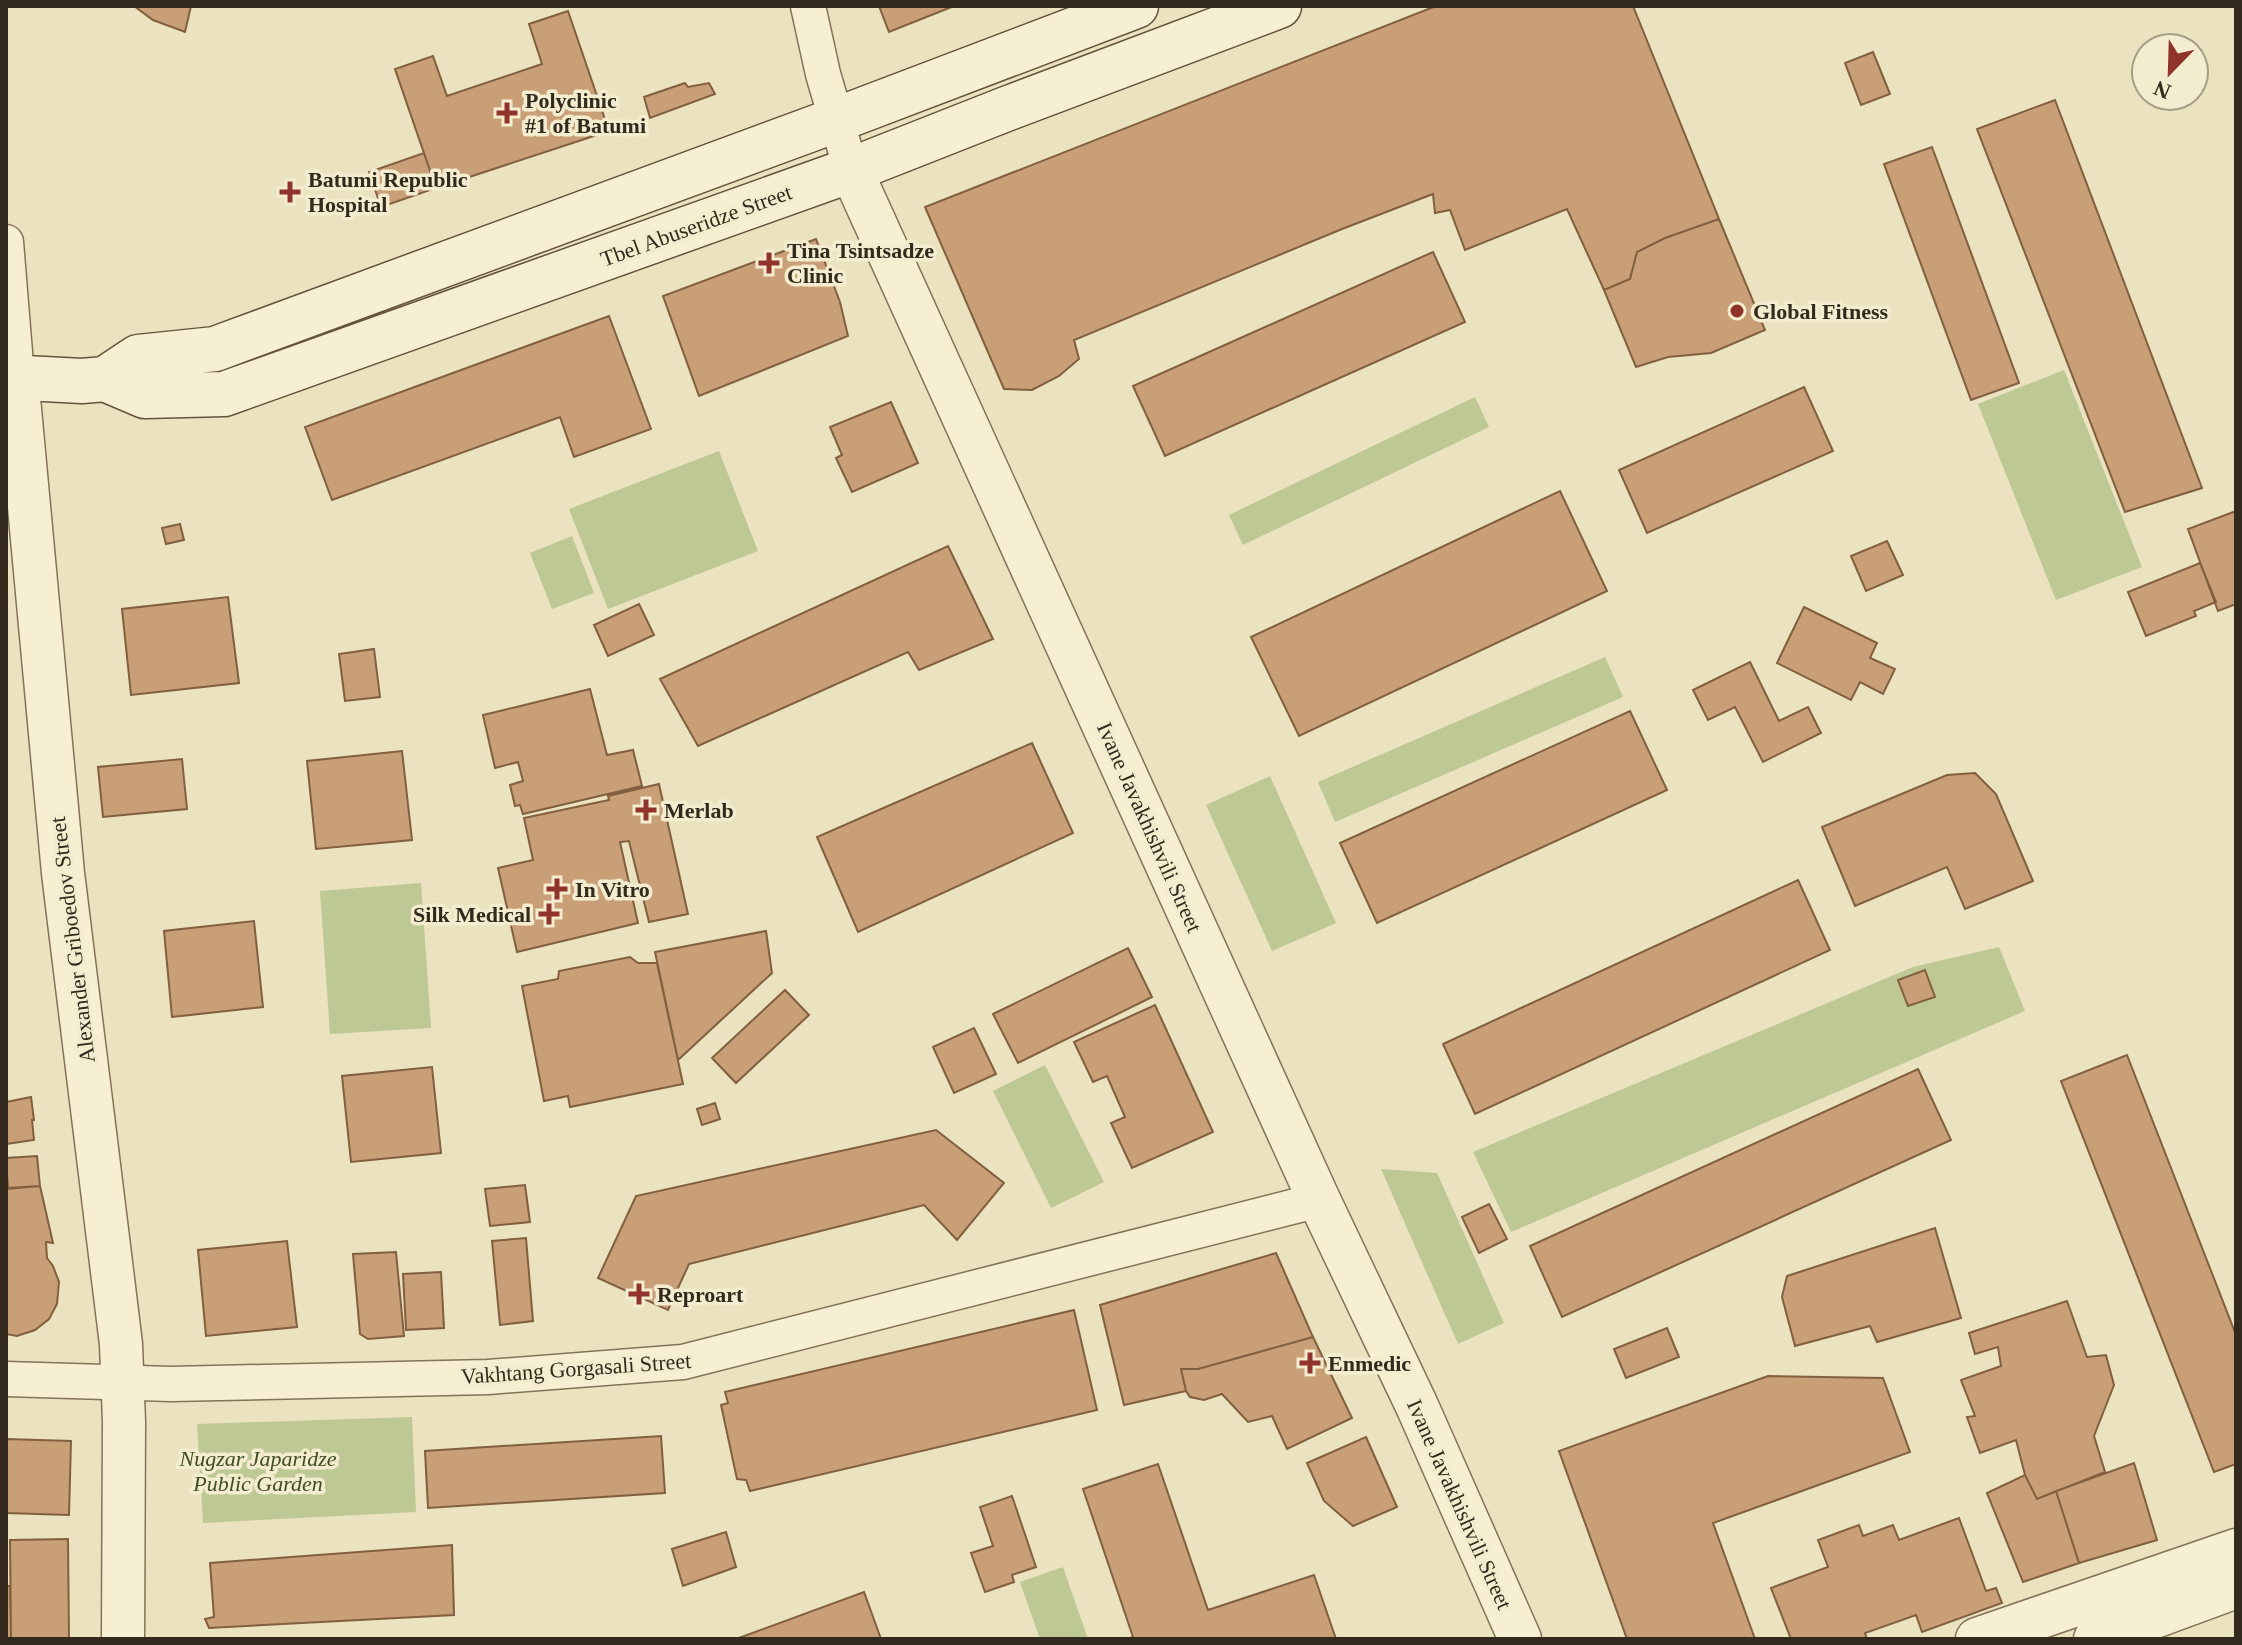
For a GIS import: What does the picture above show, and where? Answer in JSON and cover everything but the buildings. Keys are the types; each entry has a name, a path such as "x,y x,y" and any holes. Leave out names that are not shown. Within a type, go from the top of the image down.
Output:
{"main road":[{"path":"105,379 138,357 215,349 1136,6"},
{"name":"Tbel Abuseridze Street","path":"12,377 82,381 105,379 145,396 224,394 851,170 1279,6"}],"street":[{"name":"Ivane Javakhishvili Street","path":"808,6 851,170 1319,1200 1417,1406 1520,1639"},
{"name":"Alexander Griboedov Street","path":"6,242 12,377 63,873 119,1329 123,1383 123,1639"},
{"name":"Vakhtang Gorgasali Street","path":"6,1379 171,1384 488,1377 683,1362 1319,1200"},
{"path":"1977,1639 2236,1550"},
{"path":"2095,1639 2236,1587"}],"green space":[{"path":"2064,370 2142,567 2056,600 1978,404"},
{"path":"1475,397 1489,427 1243,545 1229,515"},
{"path":"719,451 758,551 608,609 569,509"},
{"path":"572,536 594,593 552,609 530,553"},
{"path":"1605,657 1623,697 1335,822 1318,782"},
{"path":"1270,776 1336,923 1272,951 1206,805"},
{"path":"421,883 431,1028 330,1034 320,891"},
{"path":"1999,947 2025,1011 1511,1232 1473,1152 1913,967"},
{"path":"1045,1065 1104,1182 1051,1208 993,1091"},
{"path":"1381,1169 1437,1173 1504,1323 1458,1344"},
{"name":"Nugzar Japaridze Public Garden","path":"412,1417 416,1512 203,1523 197,1424"},
{"path":"1063,1567 1088,1639 1040,1639 1020,1582"}],"place":[{"name":"Polyclinic #1 of Batumi","path":"507,113"},
{"name":"Batumi Republic Hospital","path":"290,192"},
{"name":"Tina Tsintsadze Clinic","path":"769,263"},
{"name":"Global Fitness","path":"1737,311"},
{"name":"Merlab","path":"646,810"},
{"name":"In Vitro","path":"557,889"},
{"name":"Silk Medical","path":"549,914"},
{"name":"Reproart","path":"639,1294"},
{"name":"Enmedic","path":"1310,1363"}]}
